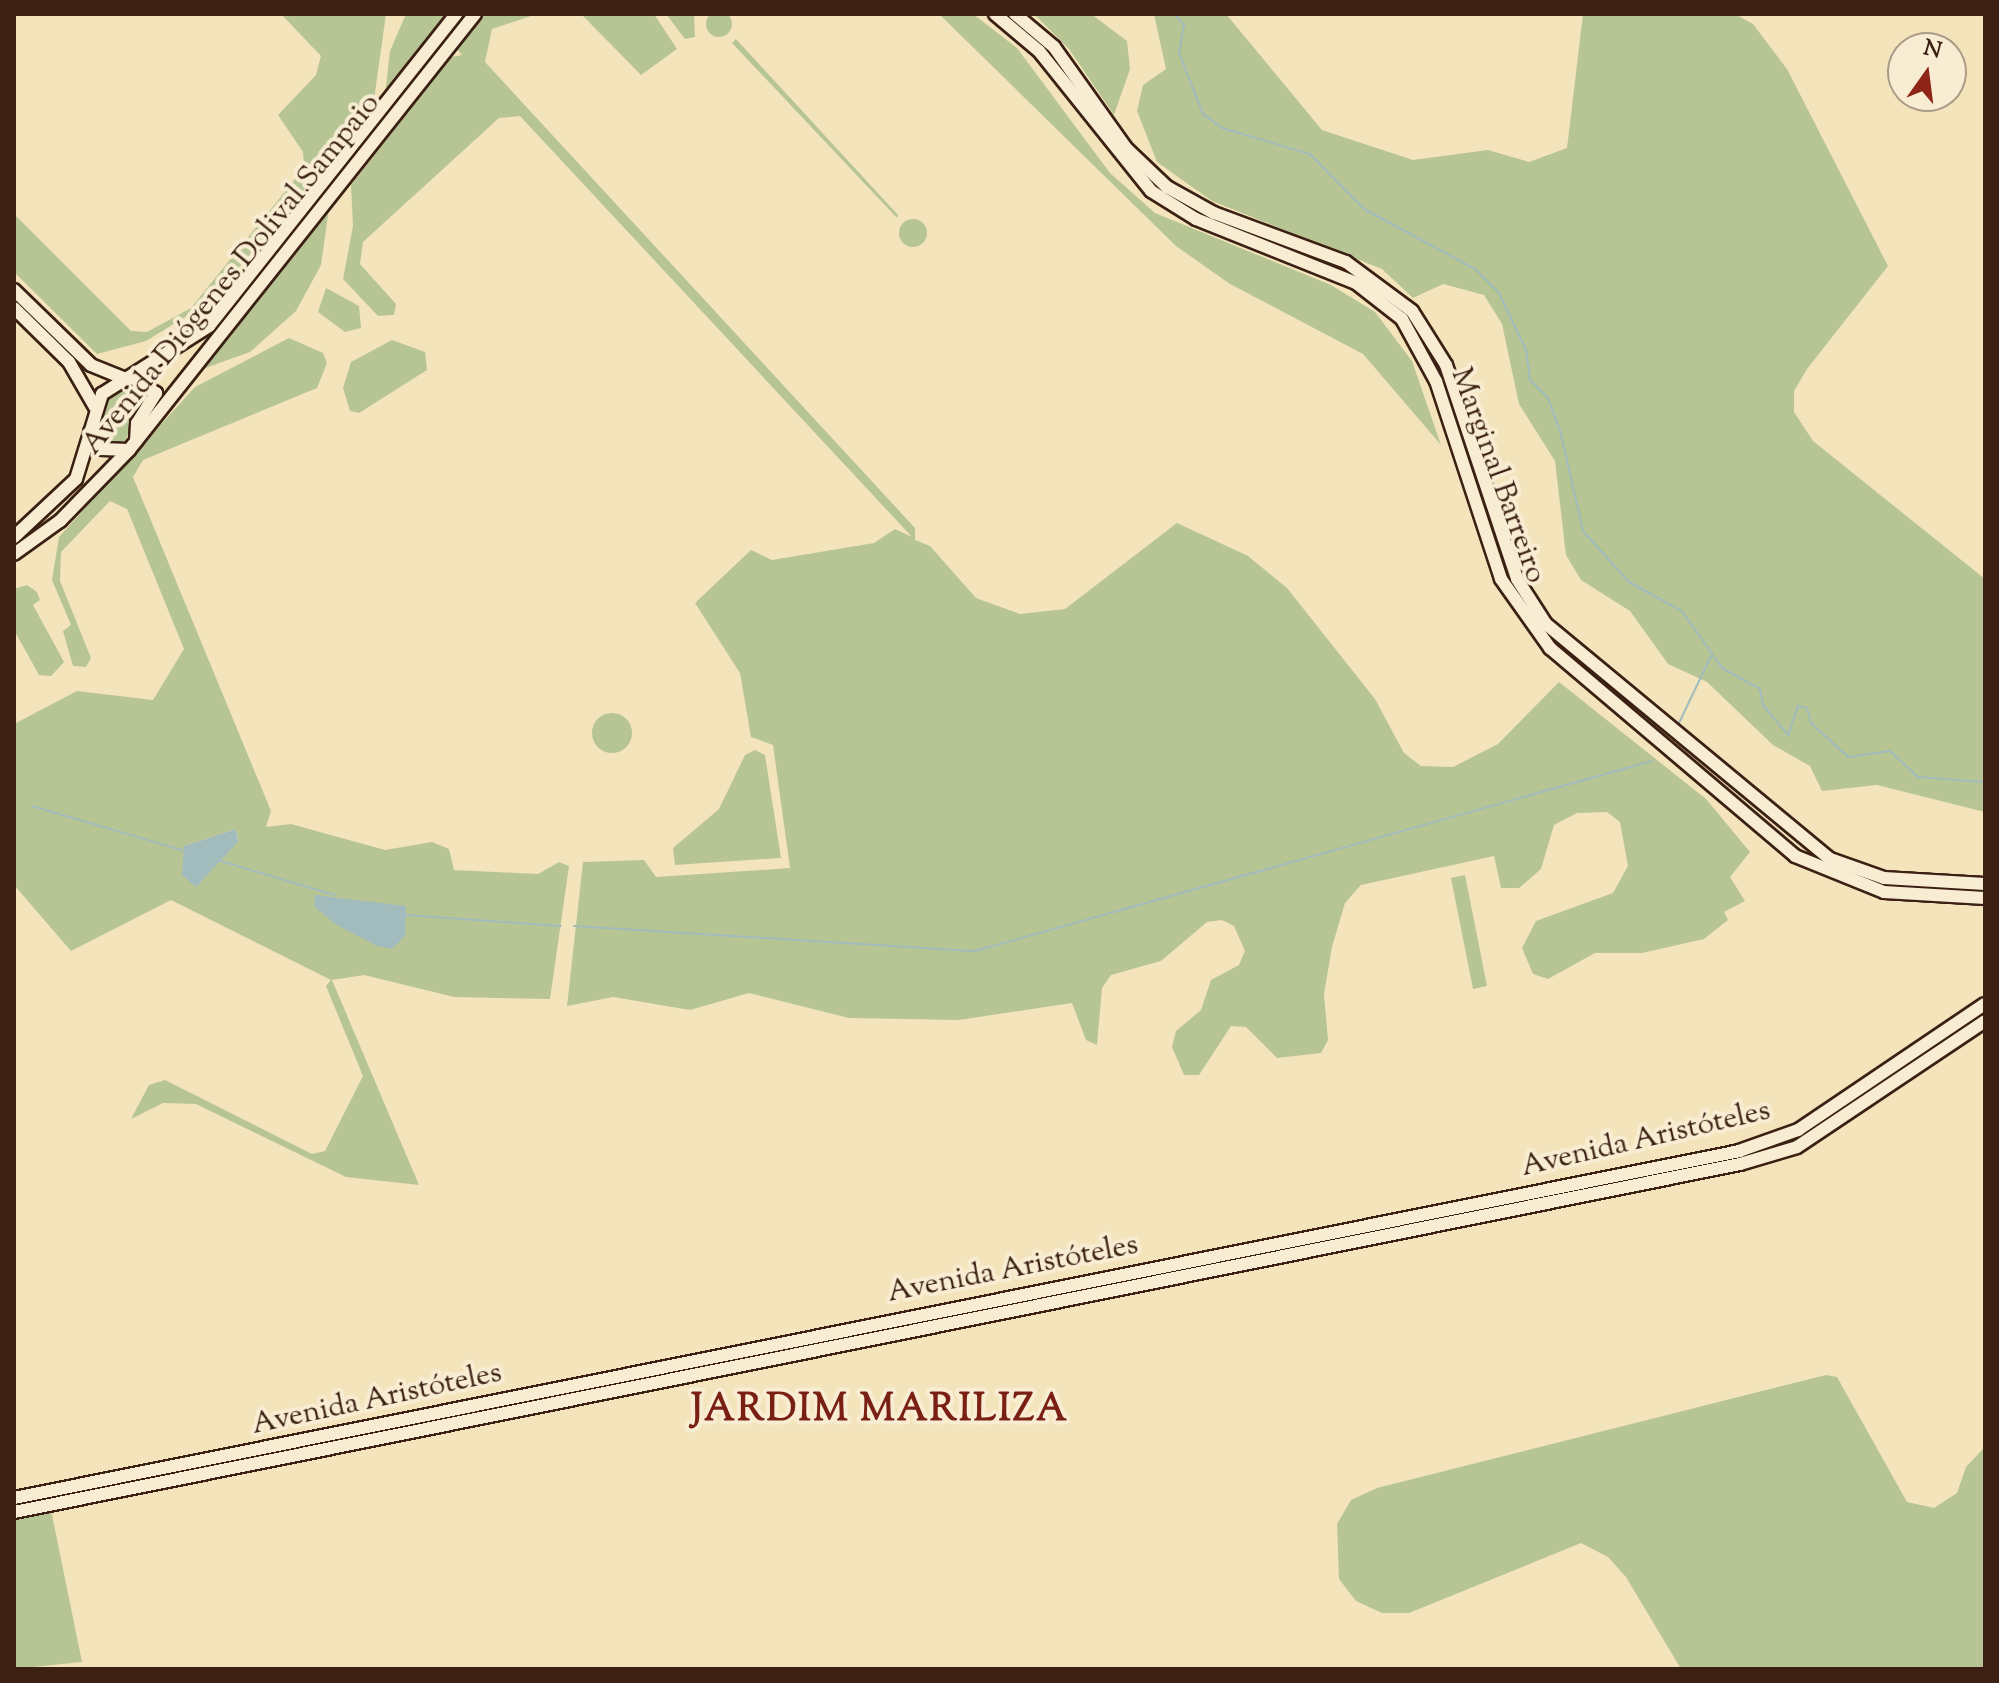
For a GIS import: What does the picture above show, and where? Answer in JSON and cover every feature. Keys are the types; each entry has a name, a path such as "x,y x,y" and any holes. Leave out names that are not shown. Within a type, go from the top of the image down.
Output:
{"street":[{"name":"Avenida Diógenes Dolival Sampaio","path":"14,537 76,479 95,407 114,382 129,377 209,326 456,14"},
{"name":"Avenida Diógenes Dolival Sampaio","path":"14,554 60,521 133,446 475,14"},
{"name":"Marginal Barreiro","path":"995,14 1039,51 1151,191 1196,219 1356,283 1402,319 1436,381 1501,579 1550,648 1795,856 1884,892 1985,898"},
{"name":"Marginal Barreiro","path":"1015,14 1054,47 1126,148 1167,187 1214,213 1346,262 1412,311 1446,365 1517,579 1546,624 1830,859 1884,878 1985,884"},
{"path":"14,290 91,365 129,377 156,393 137,423 133,446 102,449 90,432"},
{"path":"14,308 81,376 95,407"},
{"name":"Avenida Aristóteles","path":"14,1498 1739,1151 1798,1130 1985,1004"},
{"name":"Avenida Aristóteles","path":"14,1512 1740,1164 1797,1147 1985,1021"}],"green space":[{"path":"719,11 728,15 732,24 728,33 719,37 710,33 706,24 710,15"},
{"path":"281,14 386,14 373,107 211,301 146,341 97,354 14,272 14,214 131,331 147,332 191,308 304,168 303,152 278,115 316,75 321,56"},
{"path":"406,14 449,14 385,95 390,51"},
{"path":"480,14 537,14 492,29 485,62 915,528 915,540 930,546 976,598 1020,614 1065,609 1177,523 1248,556 1287,588 1375,699 1404,753 1421,766 1453,767 1498,744 1559,682 1706,799 1750,852 1730,877 1745,901 1724,912 1728,920 1704,939 1642,953 1595,953 1548,979 1533,974 1522,948 1536,921 1613,893 1628,866 1620,822 1607,812 1577,813 1554,825 1541,869 1519,888 1501,888 1494,856 1361,885 1345,903 1332,947 1324,994 1328,1040 1321,1053 1277,1058 1246,1027 1231,1026 1199,1075 1184,1075 1172,1047 1176,1031 1201,1010 1211,980 1239,965 1245,951 1234,926 1222,920 1207,922 1161,961 1111,975 1102,988 1097,1045 1086,1040 1072,1003 959,1020 849,1018 749,993 690,1010 613,997 567,1006 583,862 644,860 656,877 790,868 773,745 751,737 740,673 695,603 751,550 772,560 874,543 895,529 912,537 520,116 499,118 363,242 360,264 396,304 394,315 378,316 343,279 353,226 351,185 451,57 462,55 455,47"},
{"path":"581,14 654,14 677,49 641,75"},
{"path":"666,14 694,14 695,37 685,39"},
{"path":"939,14 973,14 1017,48 1110,173 1155,213 1331,285 1375,312 1412,361 1441,445 1363,354 1230,284 1176,246"},
{"path":"1034,14 1091,14 1127,41 1130,69 1114,115 1069,49"},
{"path":"1154,14 1226,14 1322,130 1413,160 1488,150 1529,162 1567,148 1583,14 1735,14 1753,24 1787,69 1888,266 1807,369 1794,391 1794,412 1813,441 1985,579 1985,812 1877,785 1822,791 1810,766 1773,745 1707,682 1668,664 1630,611 1581,580 1566,555 1555,461 1519,404 1502,324 1484,295 1443,284 1413,298 1382,269 1212,201 1157,162 1137,111 1143,85 1166,69"},
{"path":"736,39 898,215 897,218 732,43"},
{"path":"330,201 321,265 296,311 250,352 197,371"},
{"path":"913,219 923,223 927,233 923,243 913,247 903,243 899,233 903,223"},
{"path":"326,288 359,306 361,328 345,332 318,312"},
{"path":"289,338 323,353 327,363 317,388 143,460 133,477 271,811 266,827 291,824 385,850 432,842 449,849 454,870 538,874 559,862 569,866 550,999 454,997 364,975 332,980 419,1185 346,1177 196,1104 163,1103 131,1119 149,1085 165,1080 312,1154 325,1151 363,1076 326,986 331,980 171,900 71,951 14,885 14,724 77,691 153,700 184,649 127,509 110,501 61,552 60,581 91,658 86,667 73,666 63,631 71,625 52,580 59,537 195,387","holes":["236,829 238,842 208,866 184,846"]},
{"path":"392,340 425,352 427,370 359,413 350,411 343,388 351,362"},
{"path":"131,382 148,394 124,443 104,443 96,430 103,397"},
{"path":"27,585 37,592 40,600 33,605 64,662 51,676 39,675 14,630 14,589"},
{"path":"612,713 626,719 632,733 626,747 612,753 598,747 592,733 598,719"},
{"path":"755,750 765,755 781,858 675,865 673,848 719,809 745,755"},
{"path":"1465,875 1487,986 1473,989 1451,878"},
{"path":"1826,1375 1837,1377 1907,1502 1934,1508 1957,1493 1966,1467 1985,1447 1985,1669 1681,1669 1626,1577 1608,1557 1581,1543 1409,1613 1382,1613 1356,1601 1339,1579 1337,1524 1351,1500 1377,1488"},
{"path":"51,1510 82,1662 14,1669 14,1515"}],"water":[{"path":"236,829 238,842 196,887 182,875 184,846"},
{"path":"315,895 406,906 405,936 392,949 377,946 335,924 314,906"}],"waterway":[{"path":"1174,14 1184,25 1179,53 1203,114 1222,128 1310,154 1364,209 1475,269 1499,293 1526,350 1530,380 1548,398 1561,434 1583,531 1629,582 1682,611 1722,668 1760,689 1763,705 1788,735 1798,706 1807,708 1811,723 1848,757 1890,751 1918,777 1985,782"},
{"path":"1679,723 1711,656"},
{"path":"574,926 975,951 1652,761"},
{"path":"32,806 185,851"},
{"path":"214,859 335,895"},
{"path":"406,915 561,926"}],"district":[{"name":"JARDIM MARILIZA","path":"880,1412"}]}
